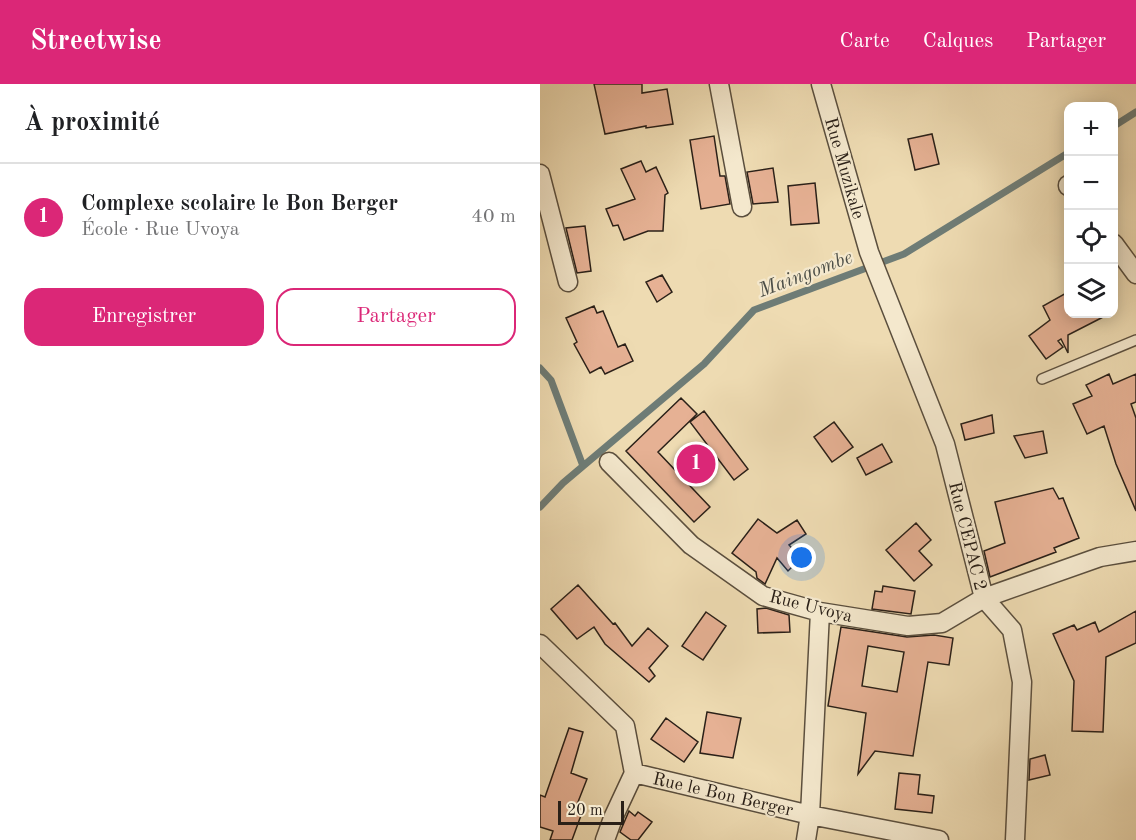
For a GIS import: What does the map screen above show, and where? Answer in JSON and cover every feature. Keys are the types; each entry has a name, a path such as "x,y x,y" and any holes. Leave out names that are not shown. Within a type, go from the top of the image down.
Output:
{"street":[{"path":"719,84 742,207"},
{"name":"Rue Muzikale","path":"821,84 876,270"},
{"path":"540,174 568,282"},
{"path":"1118,251 1136,274"},
{"name":"Rue CEPAC 2","path":"876,270 945,444 984,598 1012,630 1022,682 1015,840"},
{"name":"Rue Uvoya","path":"609,462 692,545 763,596 820,612 908,626 942,623 984,598 1100,557 1136,552"},
{"path":"806,840 810,815 820,612"},
{"name":"Rue le Bon Berger","path":"540,644 625,726 634,773 810,815 939,840"},
{"path":"605,840 612,818 634,773"}],"lane":[{"path":"1042,379 1136,340"}],"building":[{"path":"594,84 642,84 642,93 667,89 673,124 646,128 646,126 605,134"},
{"path":"932,134 939,164 915,170 908,139"},
{"path":"714,136 720,176 725,176 730,204 701,209 690,140"},
{"path":"641,161 646,172 656,167 668,193 665,195 663,231 648,231 624,240 618,225 613,226 606,209 635,199 621,169"},
{"path":"773,168 778,202 753,204 747,172"},
{"path":"815,183 819,223 791,225 788,186"},
{"path":"585,226 591,271 577,273 566,228"},
{"path":"662,275 672,292 657,302 646,282"},
{"path":"1064,294 1064,318 1101,318 1068,335 1068,353 1061,339 1058,341 1063,347 1046,359 1029,336 1050,320 1043,306"},
{"path":"594,306 597,313 603,311 618,347 625,344 633,361 605,374 601,367 590,373 574,344 577,342 566,318"},
{"path":"1109,374 1113,384 1136,374 1136,402 1131,404 1136,418 1136,511 1116,464 1104,426 1087,434 1073,404 1092,396 1086,385"},
{"path":"681,398 697,414 658,452 710,507 694,522 626,451"},
{"path":"704,411 748,469 734,480 690,422"},
{"path":"992,415 994,433 965,440 961,424"},
{"path":"834,422 853,447 832,462 814,437"},
{"path":"1043,431 1047,453 1025,458 1014,436"},
{"path":"882,444 892,462 866,475 857,458"},
{"path":"1053,488 1059,499 1063,498 1079,538 1054,548 1056,552 990,577 984,551 1005,543 995,502"},
{"path":"758,519 777,533 797,520 806,534 789,545 801,558 788,571 777,558 765,584 757,578 756,572 732,553"},
{"path":"916,523 931,540 919,551 932,565 914,581 886,550"},
{"path":"578,585 613,624 615,623 632,646 648,628 668,646 649,668 655,676 649,682 605,644 594,627 577,639 551,609"},
{"path":"883,586 915,591 911,614 872,609 875,591 882,592"},
{"path":"766,608 789,615 790,632 758,633 757,609"},
{"path":"1136,611 1136,643 1106,657 1103,732 1072,731 1074,681 1053,634 1074,625 1077,630 1095,622 1099,632"},
{"path":"706,612 726,626 703,660 682,646"},
{"path":"841,627 907,637 934,635 953,638 949,665 928,662 913,756 875,751 858,774 866,713 828,706","holes":["868,646 904,652 897,692 862,686"]},
{"path":"707,712 741,718 733,758 700,753"},
{"path":"666,718 698,742 684,762 651,739"},
{"path":"569,728 583,732 571,773 587,779 576,807 583,810 572,840 550,840 553,831 540,827 540,795 545,797"},
{"path":"1045,755 1050,775 1029,780 1030,759"},
{"path":"899,773 920,775 918,794 934,796 932,813 895,809"},
{"path":"629,811 635,816 638,812 652,822 638,840 631,840 620,832"}],"waterway":[{"name":"Maingombe","path":"1118,123 1136,112"},
{"name":"Maingombe","path":"540,507 563,483 704,364 754,310 904,254 1064,155"},
{"path":"540,368 551,380 583,466"}],"place":[{"name":"Complexe scolaire le Bon Berger","path":"696,464"}]}
